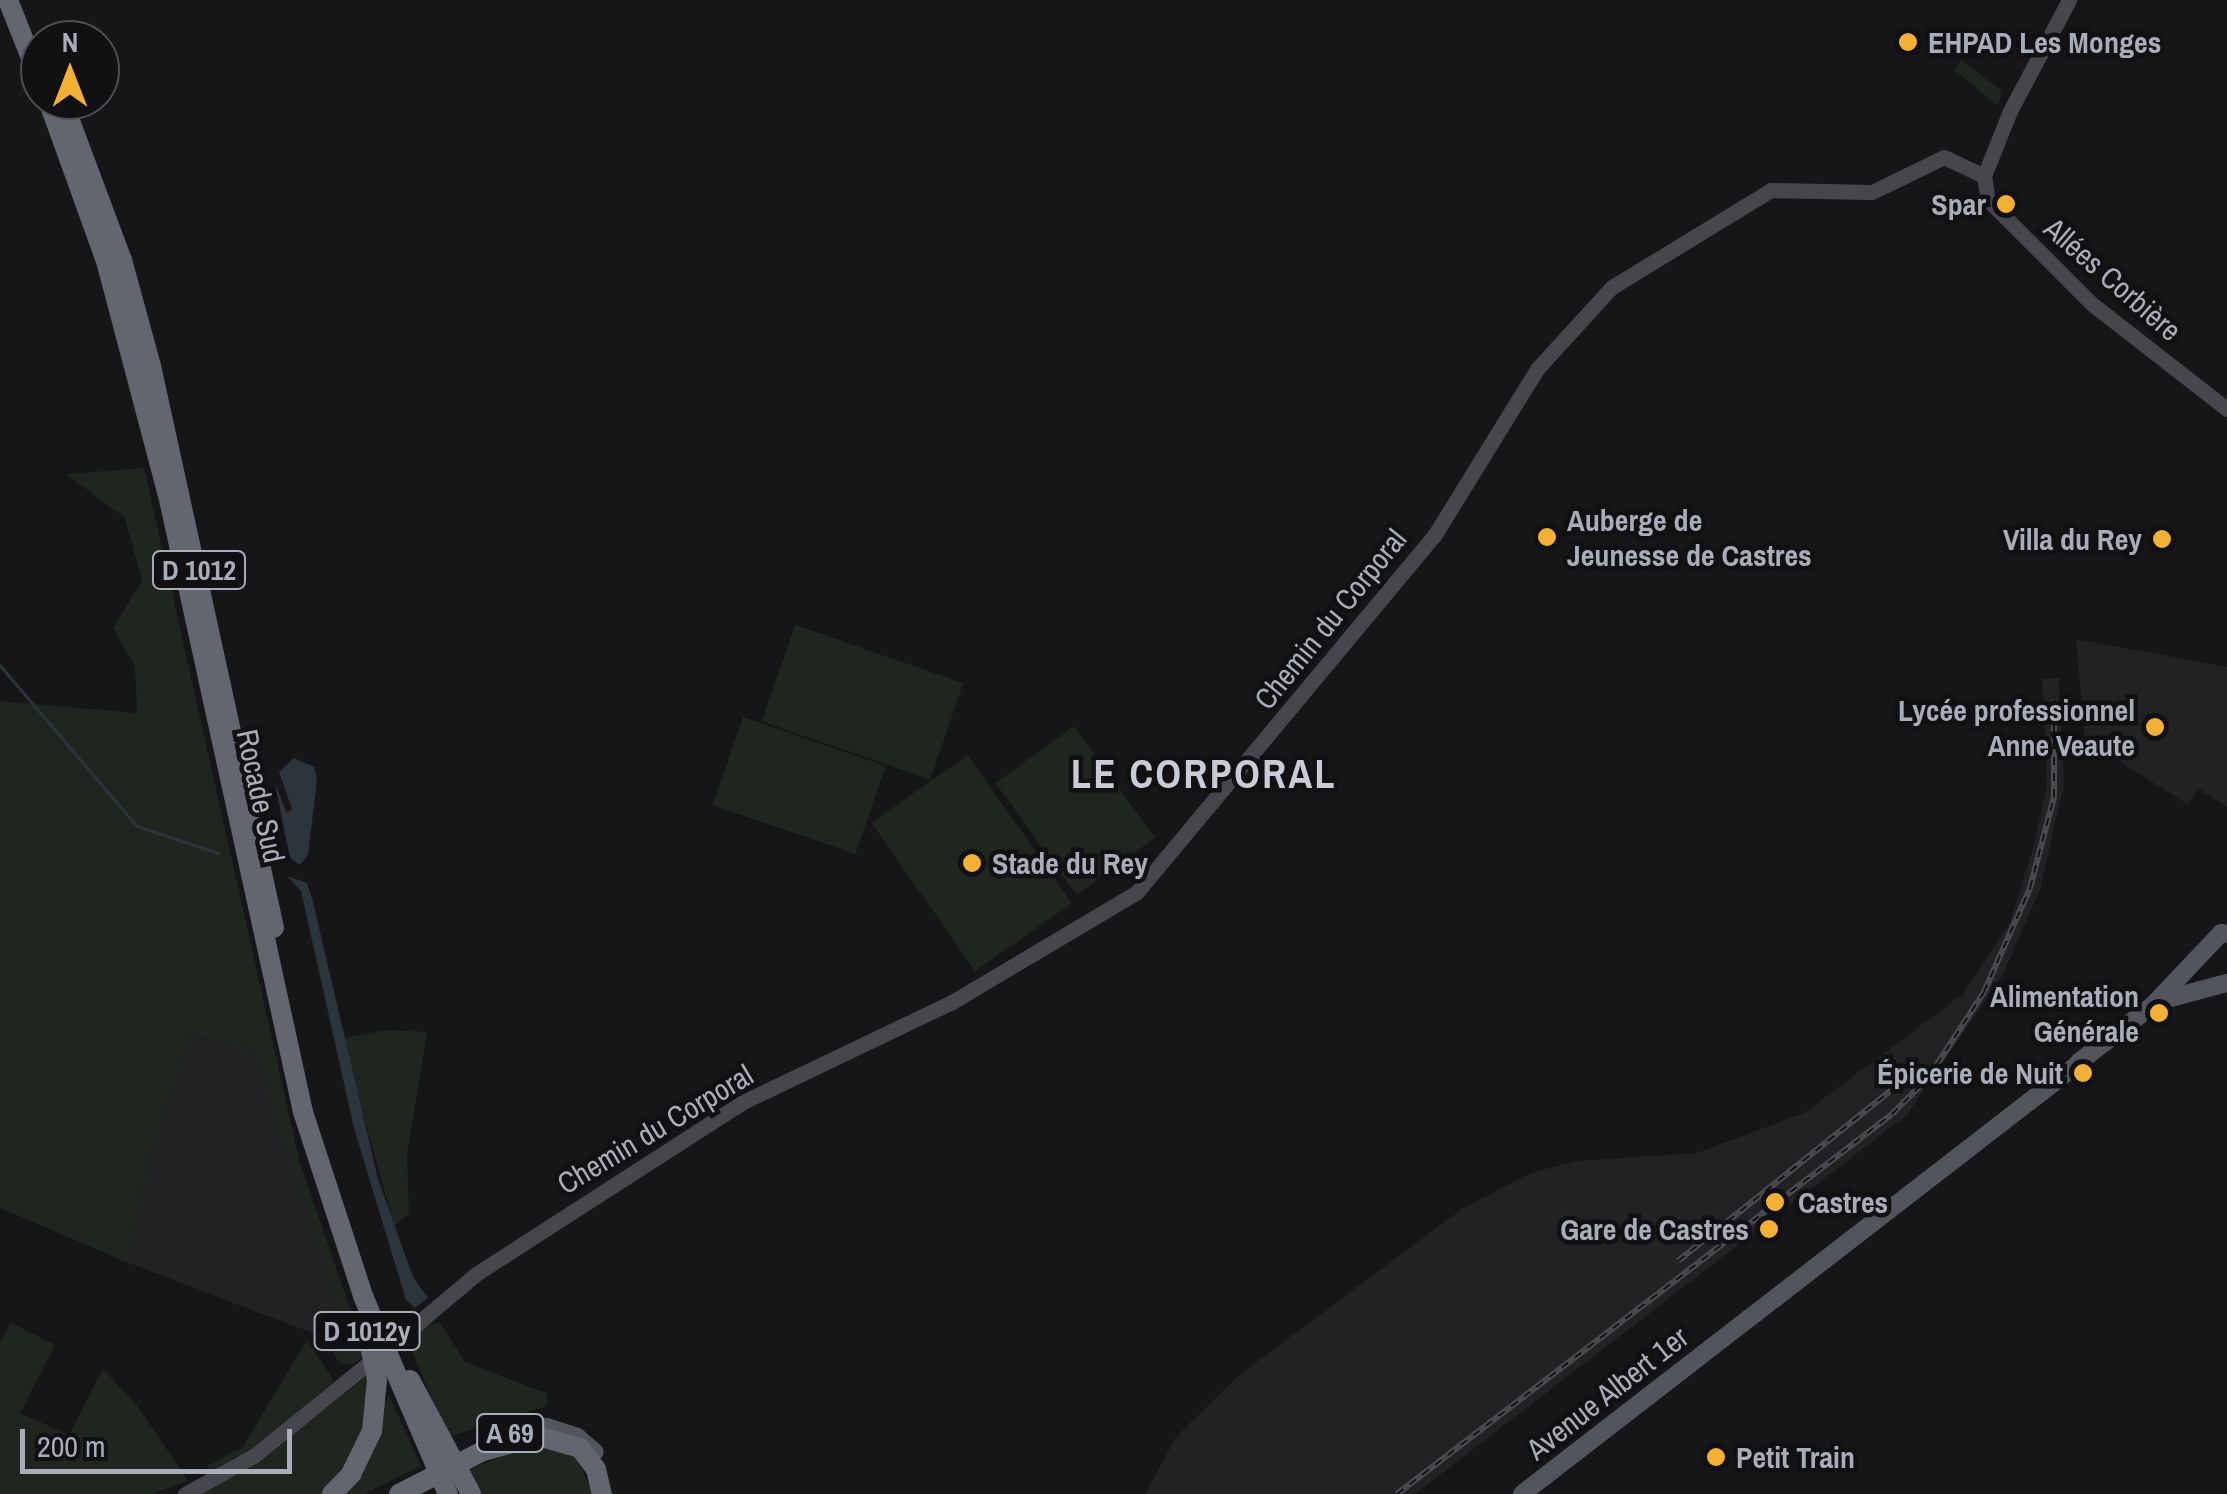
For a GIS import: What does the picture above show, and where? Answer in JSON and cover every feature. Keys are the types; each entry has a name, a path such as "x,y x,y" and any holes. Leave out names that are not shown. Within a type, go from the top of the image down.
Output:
{"highway":[{"path":"8,0 20,30"},
{"name":"Rocade Sud","path":"55,120 106,261 134,365 303,1112 363,1296 460,1492"},
{"name":"Rocade Sud","path":"70,120 122,260 185,501 316,1104 404,1370 433,1440"},
{"name":"D 1012y","path":"332,1494 365,1450 377,1406 374,1356 340,1234"},
{"name":"A 69","path":"399,1494 483,1451 538,1436 580,1448 596,1468 602,1494"}],"main road":[{"name":"Avenue Albert 1er","path":"1522,1494 1726,1336 1768,1295 2154,1005 2225,931"},
{"path":"2196,959 2218,985"},
{"name":"Avenue Albert 1er","path":"2154,1005 2218,985"},
{"name":"A 69","path":"384,1494 504,1435 547,1428 590,1445 610,1494"}],"street":[{"path":"1984,176 2026,74 2070,0"},
{"name":"Chemin du Corporal","path":"406,1333 476,1274 741,1102 952,1002 1137,892 1213,808 1434,536 1537,368 1580,316 1612,287 1755,197 1796,190 1872,192 1944,157 1984,176"},
{"name":"Allées Corbière","path":"1984,176 1992,208 2088,300 2227,409"},
{"path":"185,1494 256,1455 366,1364"}],"shaded area":[{"path":"1962,60 2002,91 1998,106 1954,70"},
{"path":"144,468 300,1163 366,1355 352,1365 339,1363 326,1338 338,1309 255,1051 192,1033 155,1143 126,1262 0,1208 0,701 137,713 135,667 113,628 142,581 125,518 66,474"},
{"path":"795,625 963,683 930,779 762,721"},
{"name":"Lycée professionnel Anne Veaute","path":"2076,639 2227,667 2227,807 2199,789 2187,804 2085,739"},
{"path":"2059,678 2064,785 2040,889 2003,974 1907,1115 1415,1494 1145,1494 1176,1437 1239,1375 1463,1208 1531,1173 1576,1161 1697,1153 1804,1113 1963,994 2009,924 2032,852 2047,785 2042,679"},
{"path":"743,717 886,766 855,854 713,805"},
{"path":"1074,726 1155,838 1077,895 996,783"},
{"name":"Stade du Rey","path":"968,755 1072,903 975,971 871,823"},
{"path":"294,758 314,767 317,780 308,855 300,865 290,858 275,784 287,813 292,809 279,772"},
{"path":"287,876 307,883 313,902 378,1179 413,1277 428,1298 415,1308 406,1300 354,1128 301,891"},
{"path":"386,1030 427,1032 407,1154 409,1214 394,1225 342,1038"},
{"path":"192,1033 255,1051 338,1309 326,1338 126,1262 155,1143"},
{"path":"11,1323 55,1345 20,1413 69,1435 103,1369 138,1407 188,1481 152,1494 0,1494 0,1342"},
{"path":"440,1323 465,1362 548,1394 546,1406 448,1437 408,1342 427,1325"},
{"path":"307,1340 334,1381 273,1434 212,1474 207,1466 243,1447"},
{"path":"371,1373 371,1421 343,1472 322,1494 200,1494 264,1457"},
{"path":"389,1395 421,1466 364,1494 339,1494"},
{"path":"536,1443 577,1458 593,1494 476,1494 464,1471"}],"waterway":[{"path":"0,665 137,826 218,853"}],"railway":[{"path":"1397,1494 1892,1114 1928,1078 1984,992 2030,888 2054,797 2054,700"},
{"path":"1678,1261 1920,1067"}],"place":[{"name":"EHPAD Les Monges","path":"1908,42"},
{"name":"Spar","path":"2006,204"},
{"name":"Auberge de Jeunesse de Castres","path":"1547,537"},
{"name":"Villa du Rey","path":"2162,539"},
{"name":"Lycée professionnel Anne Veaute","path":"2155,727"},
{"name":"Stade du Rey","path":"972,863"},
{"name":"Alimentation Générale","path":"2159,1013"},
{"name":"Épicerie de Nuit","path":"2083,1073"},
{"name":"Castres","path":"1775,1202"},
{"name":"Gare de Castres","path":"1769,1229"},
{"name":"Petit Train","path":"1716,1457"}],"district":[{"name":"LE CORPORAL","path":"1204,774"}]}
